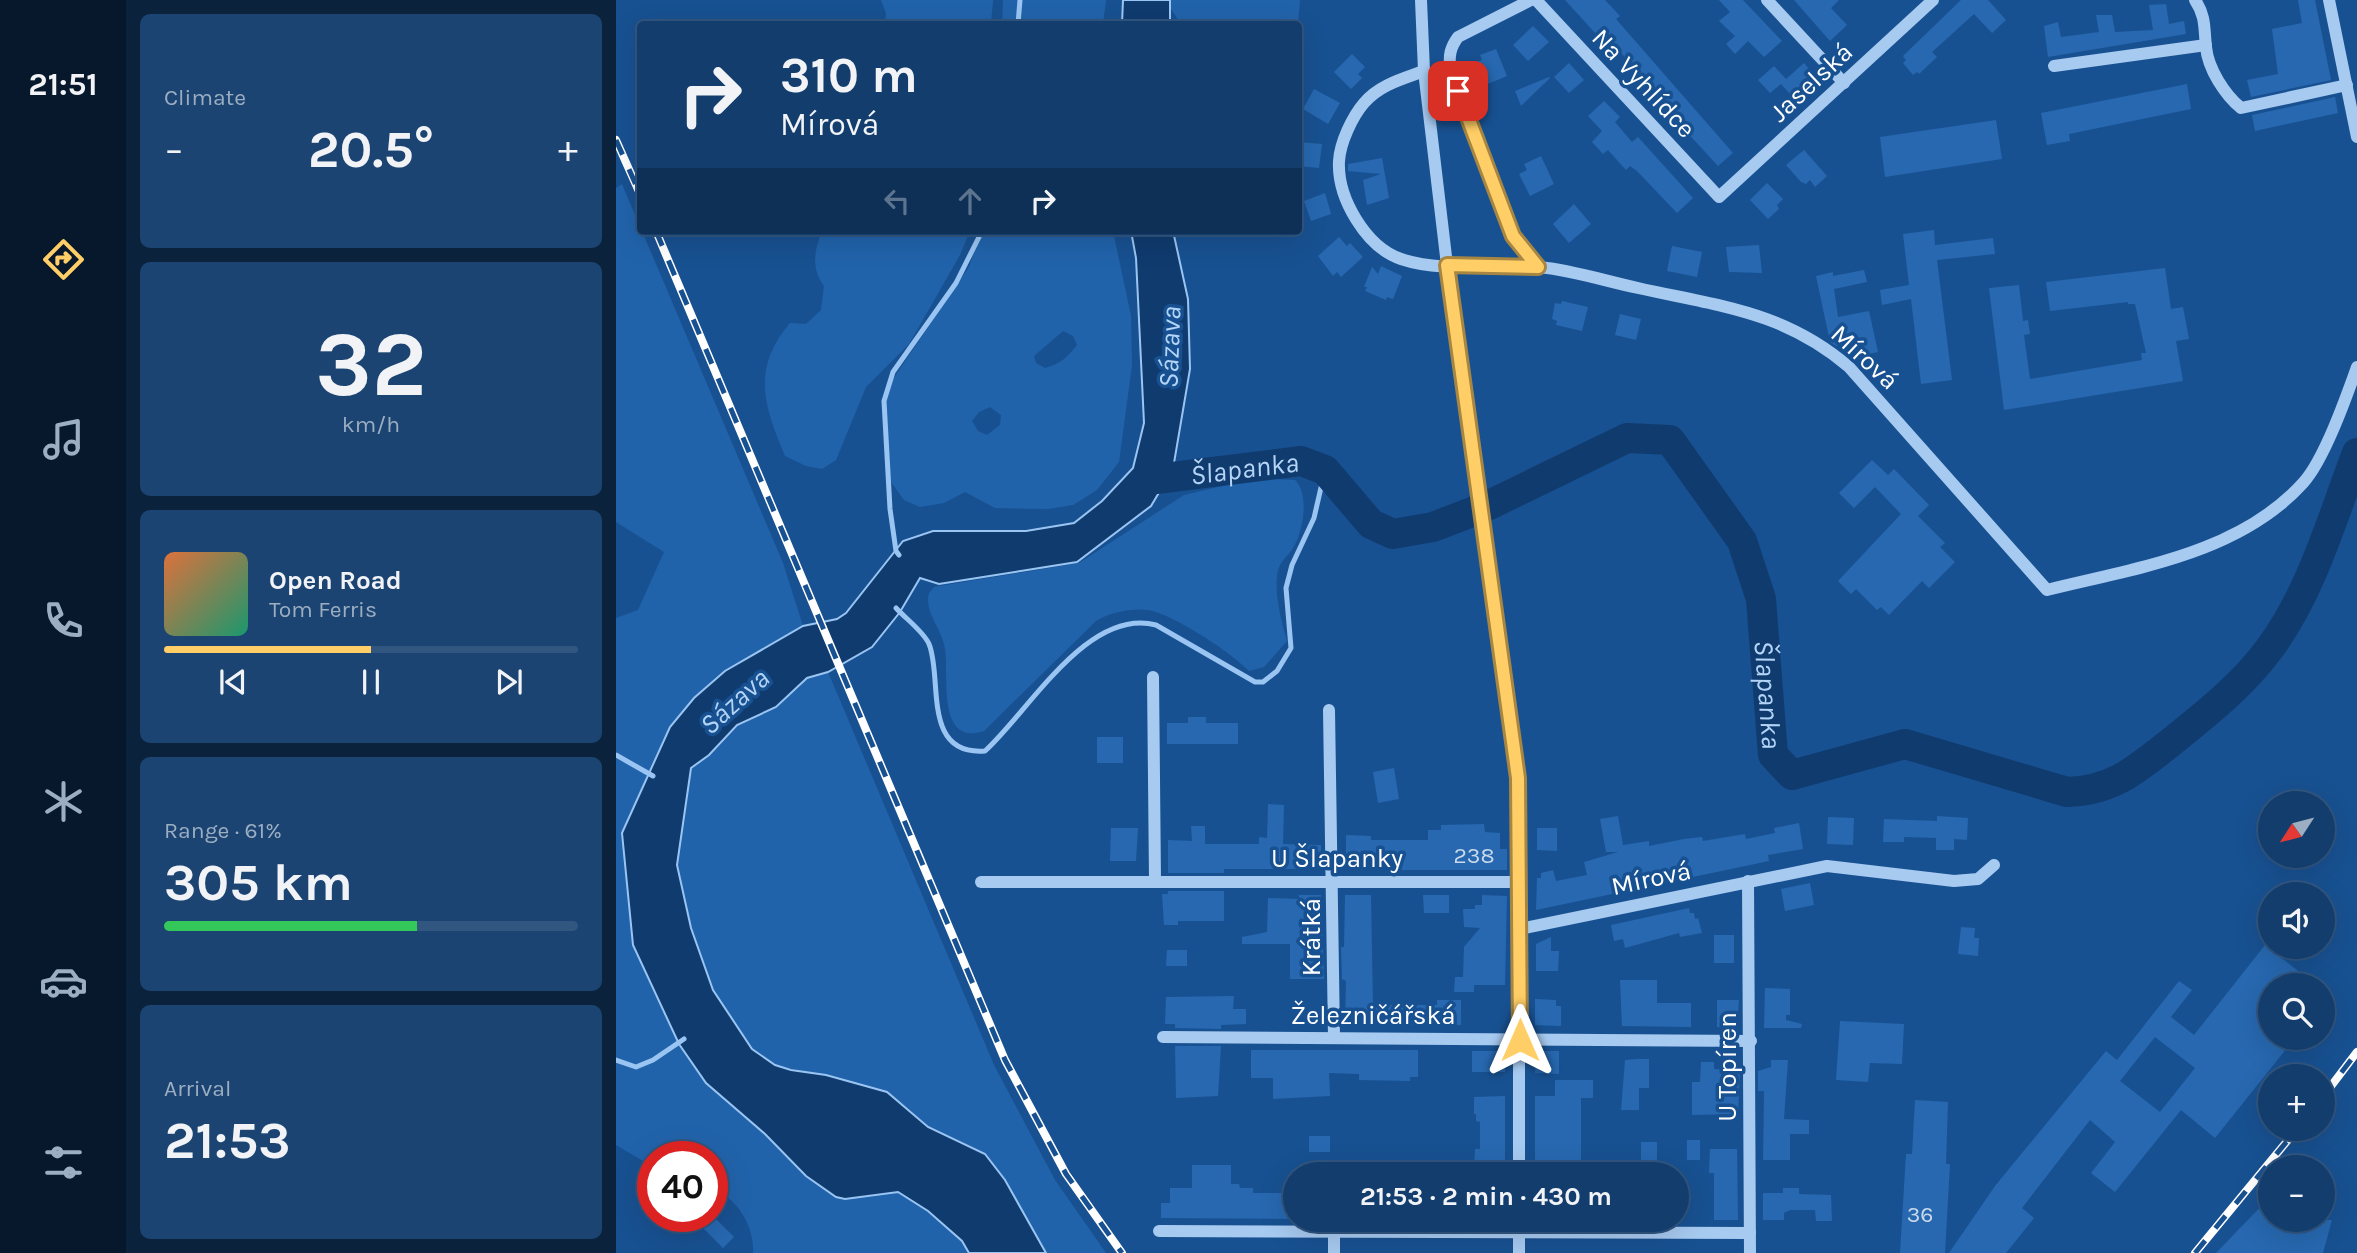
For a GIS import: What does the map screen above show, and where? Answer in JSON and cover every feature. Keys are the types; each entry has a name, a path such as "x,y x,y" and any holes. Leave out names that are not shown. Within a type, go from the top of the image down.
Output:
{"street":[{"path":"1421,0 1423,71 1447,265 1492,572 1518,778 1519,1162"},
{"path":"1533,0 1458,37 1451,47 1450,68 1513,236 1538,267"},
{"name":"Na Vyhlídce","path":"1533,0 1719,197"},
{"path":"1767,0 1844,83"},
{"name":"Jaselská","path":"1719,197 1933,0"},
{"path":"2195,0 2204,17 2209,63 2232,101 2241,108 2347,85"},
{"path":"2329,0 2357,137"},
{"path":"2054,66 2206,47"},
{"name":"Mírová","path":"1423,71 1381,87 1364,103 1350,124 1339,161 1345,199 1371,239 1400,258 1447,265 1538,267 1731,309 1775,321 1808,337 1849,367 2047,590 2186,555 2253,525 2304,482 2342,411 2357,367"},
{"path":"1153,677 1155,880"},
{"name":"Krátká","path":"1329,710 1334,1037"},
{"name":"Mírová","path":"1520,929 1827,866 1954,881 1978,879 1994,865"},
{"name":"U Topíren","path":"1748,881 1751,1041 1750,1253"},
{"name":"U Šlapanky","path":"981,882 1520,882"},
{"name":"Železničářská","path":"1163,1038 1751,1041"},
{"path":"1159,1231 1750,1233"},
{"path":"1334,1233 1334,1253"},
{"path":"1518,1234 1519,1253"}],"shaded area":[{"path":"881,0 993,0 991,21 885,21 886,13"},
{"path":"1003,0 1106,0 1103,21 1002,21"},
{"path":"1170,0 1300,0 1298,21 1179,21 1171,9"},
{"path":"622,184 637,219 637,235 644,235 783,563 803,626 765,647 715,682 670,727 679,1044 706,1083 765,1134 806,1176 876,1194 898,1192 928,1211 962,1241 969,1253 753,1253 751,1233 743,1214 728,1198 728,1141 637,1141 637,1157 616,1145 616,618 638,610 664,552 616,522 616,188"},
{"path":"821,235 968,235 960,255 909,344 866,387 836,460 822,469 806,466 785,456 771,421 765,388 770,356 790,323 806,324 821,310 824,286 817,273 817,246"},
{"path":"980,235 1114,235 1131,316 1132,365 1119,462 1097,490 1073,505 1048,509 995,508 965,492 944,503 920,507 904,500 891,482 884,414 889,385 969,267","holes":["1063,331 1073,336 1077,345 1063,360 1045,368 1036,363 1034,356","990,407 1001,415 1000,425 987,435 978,431 972,421 979,412"]},
{"path":"1256,478 1295,480 1300,487 1304,504 1297,541 1281,563 1277,576 1278,600 1287,641 1264,667 1249,671 1202,635 1159,613 1148,610 1121,611 1096,621 984,731 968,733 958,728 951,717 948,703 944,644 930,613 929,593 934,587 1079,563 1184,495"},
{"path":"828,672 994,1065 1055,1180 1106,1253 1046,1253 1005,1180 985,1154 928,1127 909,1109 849,1081 775,1065 752,1049 713,990 691,928 677,864 691,769 709,755 737,725 757,717 796,690 807,678"}],"water":[{"path":"1123,0 1170,0 1170,21 1122,21"},
{"name":"Sázava","path":"1132,235 1174,235 1188,299 1190,369 1173,469 1151,506 1077,562 939,584 920,578 900,612 872,647 828,672 807,678 776,707 737,725 709,755 691,768 677,865 691,928 713,990 752,1049 775,1065 826,1075 887,1092 928,1127 985,1154 1005,1180 1046,1253 969,1253 962,1241 928,1211 898,1192 845,1199 836,1197 806,1176 765,1134 706,1083 679,1044 633,945 622,833 670,727 694,698 725,671 803,626 837,619 846,613 903,541 933,531 1026,531 1074,523 1102,501 1133,468 1144,423 1136,258"}],"building":[{"path":"1565,0 1605,0 1620,16 1616,19 1733,153 1718,166 1637,78 1640,75 1621,53 1617,57"},
{"path":"1719,0 1743,0 1782,41 1764,57 1748,41 1735,54 1726,44 1735,36 1719,21 1730,12"},
{"path":"1794,0 1839,0 1831,8 1847,25 1830,41"},
{"path":"1961,0 1988,0 2006,20 1992,33 1974,14 1932,52 1937,57 1919,74 1917,72 1913,75 1903,63 1906,60 1903,56"},
{"path":"2298,0 2315,0 2331,80 2251,97 2247,80 2278,74 2272,29 2302,23"},
{"path":"2166,4 2169,24 2184,21 2186,34 2048,57 2044,26 2058,22 2061,37 2099,32 2096,15 2112,15 2115,32 2153,30 2149,5"},
{"path":"1533,26 1549,42 1528,61 1513,45"},
{"path":"1496,49 1507,76 1483,86 1474,63 1482,60 1480,55"},
{"path":"1352,54 1365,67 1358,74 1362,78 1351,89 1334,72"},
{"path":"1569,63 1584,80 1569,93 1554,77"},
{"path":"1804,63 1818,80 1811,87 1813,90 1798,103 1781,84 1770,93 1758,80 1774,66 1786,79"},
{"path":"1550,78 1521,106 1515,91"},
{"path":"2187,84 2191,109 2069,134 2070,141 2047,145 2041,113"},
{"path":"1314,89 1340,103 1328,124 1303,109"},
{"path":"2335,97 2338,113 2255,131 2252,115"},
{"path":"1604,101 1620,117 1615,122 1632,142 1638,137 1693,198 1677,213 1637,171 1630,166 1626,170 1608,150 1603,154 1592,142 1602,131 1588,116"},
{"path":"1996,120 2002,159 1885,177 1880,137"},
{"path":"1302,142 1322,144 1319,168 1302,166"},
{"path":"1804,150 1827,176 1815,187 1810,180 1806,184 1801,182 1786,165"},
{"path":"1541,156 1554,184 1530,196 1519,174 1527,170 1524,164"},
{"path":"1382,158 1389,198 1367,205 1363,180 1381,174 1348,171 1348,164"},
{"path":"1767,183 1783,199 1777,205 1779,209 1768,219 1750,200"},
{"path":"1325,193 1331,214 1311,221 1304,201"},
{"path":"1574,204 1591,224 1569,243 1553,224"},
{"path":"1934,230 1935,245 1993,238 1995,254 1937,260 1952,380 1921,384 1911,299 1882,305 1880,290 1909,285 1903,234"},
{"path":"1339,237 1347,246 1350,243 1363,257 1341,277 1337,272 1333,276 1318,256"},
{"path":"1759,245 1762,273 1729,272 1726,247"},
{"path":"1672,246 1702,252 1697,277 1667,271"},
{"path":"1381,266 1402,276 1393,299 1387,297 1386,300 1365,291 1372,267 1378,274"},
{"path":"2165,268 2171,309 2183,307 2189,339 2176,341 2183,381 2004,410 1989,288 2019,285 2023,321 2028,320 2030,334 2024,335 2030,379 2142,360 2141,353 2146,353 2135,304 2128,302 2050,311 2046,282"},
{"path":"1864,270 1867,282 1834,289 1838,317 1869,311 1878,352 1855,357 1852,344 1843,346 1841,336 1841,345 1836,346 1830,342 1816,276 1833,272 1833,276"},
{"path":"1562,301 1588,307 1582,331 1556,325 1557,321 1552,319 1555,303 1561,304"},
{"path":"1620,314 1641,319 1636,340 1615,335"},
{"path":"1872,460 1888,475 1894,469 1929,505 1918,516 1945,543 1940,547 1955,562 1929,588 1922,581 1889,615 1881,607 1877,610 1856,589 1851,594 1838,581 1901,514 1875,487 1854,508 1839,493"},
{"path":"1188,717 1206,717 1206,723 1238,723 1238,744 1167,744 1167,723 1188,723"},
{"path":"1097,737 1123,737 1123,763 1097,763"},
{"path":"1394,768 1399,799 1378,803 1373,772"},
{"path":"1268,804 1284,805 1283,844 1321,845 1321,869 1224,869 1224,873 1168,873 1168,840 1192,841 1191,826 1205,826 1205,844 1259,844 1259,837 1267,838"},
{"path":"1618,816 1623,845 1649,841 1649,846 1684,839 1702,837 1703,841 1745,834 1746,839 1775,833 1774,828 1799,823 1803,849 1768,855 1769,861 1536,910 1537,878 1541,878 1541,873 1553,870 1556,881 1587,875 1584,862 1618,852 1606,852 1600,819"},
{"path":"1937,816 1968,818 1967,840 1954,839 1954,850 1936,850 1936,838 1904,837 1904,842 1883,842 1884,819 1937,821"},
{"path":"1828,817 1854,818 1853,845 1827,844"},
{"path":"1484,824 1485,832 1500,833 1500,849 1507,849 1507,870 1394,870 1394,860 1346,861 1346,835 1371,836 1371,840 1428,840 1428,830 1441,830 1441,825"},
{"path":"1111,828 1138,828 1136,861 1110,861"},
{"path":"1537,828 1557,828 1557,851 1537,850"},
{"path":"1810,883 1814,905 1785,911 1781,889"},
{"path":"1168,891 1224,891 1224,921 1178,921 1178,925 1164,925 1162,894 1168,894"},
{"path":"1299,895 1321,895 1324,979 1290,979 1290,944 1242,944 1242,937 1267,932 1268,898 1299,899"},
{"path":"1345,895 1371,895 1373,1005 1437,1005 1437,1000 1461,1000 1461,1025 1345,1024 1346,981 1342,979 1341,947 1344,947"},
{"path":"1423,895 1449,895 1449,913 1424,913"},
{"path":"1482,895 1507,896 1505,985 1474,985 1474,992 1454,992 1455,977 1463,977 1464,947 1480,928 1464,927 1463,909 1475,909 1475,905 1482,905"},
{"path":"1689,908 1695,919 1698,918 1702,933 1680,937 1679,933 1625,948 1623,939 1614,941 1611,925"},
{"path":"1961,927 1975,928 1974,938 1979,938 1978,956 1958,954"},
{"path":"1714,935 1734,935 1734,963 1714,963"},
{"path":"1551,937 1551,951 1559,951 1558,971 1536,971 1536,944"},
{"path":"1167,950 1187,950 1187,966 1166,966"},
{"path":"2258,954 2258,959 2283,959 2301,973 2258,973 2258,1050 2285,1050 2274,1064 2258,1064 2258,1084 2215,1138 2181,1110 2115,1192 2091,1173 2115,1142 2090,1120 2022,1208 2034,1218 2006,1253 1949,1253 1995,1186 2106,1051 2117,1060 2179,981 2192,990 2171,1017 2194,1035","holes":["2155,1037 2195,1068 2160,1112 2120,1081"]},
{"path":"1620,980 1657,980 1657,1003 1691,1003 1691,1027 1622,1026"},
{"path":"1765,988 1790,989 1790,1015 1786,1015 1786,1020 1802,1024 1801,1028 1764,1028"},
{"path":"1234,996 1233,1009 1246,1009 1246,1024 1221,1025 1221,1029 1175,1028 1175,1024 1165,1024 1166,997"},
{"path":"1535,999 1556,1000 1556,1006 1561,1006 1561,1026 1535,1025"},
{"path":"1717,1000 1739,1000 1737,1027 1717,1027"},
{"path":"1840,1021 1904,1024 1902,1064 1870,1063 1868,1082 1836,1080"},
{"path":"1175,1046 1221,1046 1218,1096 1176,1098"},
{"path":"1251,1050 1418,1050 1418,1077 1410,1077 1410,1081 1359,1080 1359,1074 1329,1073 1330,1096 1273,1099 1273,1078 1251,1078"},
{"path":"1472,1051 1505,1051 1505,1072 1472,1072"},
{"path":"1540,1051 1559,1051 1559,1074 1535,1073 1536,1056"},
{"path":"1649,1059 1649,1088 1639,1088 1639,1110 1621,1110 1625,1060"},
{"path":"1771,1060 1788,1060 1784,1119 1809,1120 1809,1134 1790,1134 1790,1160 1763,1160 1764,1091 1758,1091 1758,1071 1771,1067"},
{"path":"1701,1062 1714,1062 1714,1069 1740,1070 1738,1114 1692,1115 1692,1082 1700,1082"},
{"path":"1555,1080 1593,1080 1593,1098 1581,1098 1581,1162 1535,1162 1535,1096 1555,1096"},
{"path":"1505,1096 1505,1162 1474,1162 1475,1149 1480,1149 1480,1122 1476,1121 1474,1114 1474,1097"},
{"path":"1915,1100 1948,1102 1946,1164 1950,1164 1945,1253 1900,1253 1906,1154 1912,1154"},
{"path":"1309,1136 1330,1136 1330,1152 1309,1152"},
{"path":"1687,1140 1700,1140 1700,1160 1687,1160"},
{"path":"1641,1142 1657,1142 1657,1162 1641,1162"},
{"path":"1710,1149 1737,1149 1738,1220 1714,1220 1714,1173 1709,1173"},
{"path":"1192,1165 1231,1165 1231,1184 1239,1184 1240,1188 1253,1188 1253,1193 1283,1193 1283,1219 1161,1218 1161,1203 1170,1203 1170,1188 1192,1188"},
{"path":"1783,1188 1799,1188 1799,1194 1831,1195 1832,1221 1816,1221 1815,1210 1790,1210 1784,1213 1784,1220 1763,1220 1763,1193 1783,1193"},
{"path":"2258,1209 2258,1232 2329,1232 2323,1253 2216,1253"},
{"path":"728,1231 734,1237 723,1248 707,1232"}],"waterway":[{"path":"1018,21 1020,0"},
{"path":"899,555 896,551 890,509 884,401 893,372 956,283 980,235"},
{"name":"Šlapanka","path":"1156,479 1301,461 1325,470 1371,524 1393,534 1433,527 1485,507 1627,438 1670,440 1742,541 1761,599 1773,755 1792,775 1905,744 2067,792 2097,788 2134,770 2210,710 2259,662 2298,603 2330,528 2357,453"},
{"path":"896,608 927,639 933,658 938,712 943,728 951,741 965,749 985,751 1062,666 1084,646 1107,631 1131,624 1156,625 1255,682 1263,682 1277,671 1291,648 1286,588 1292,565 1314,518 1325,470"},
{"path":"616,755 653,776"},
{"path":"616,1060 636,1067 653,1060 684,1039"}],"railway":[{"path":"616,140 637,187"},
{"path":"658,235 1005,1060 1066,1174 1122,1253"},
{"path":"2335,1081 2357,1052"},
{"path":"2195,1253 2287,1141"}],"route":[{"path":"1458,91 1513,236 1538,267 1484,268 1447,265 1492,572 1518,778 1520,1040"}]}
